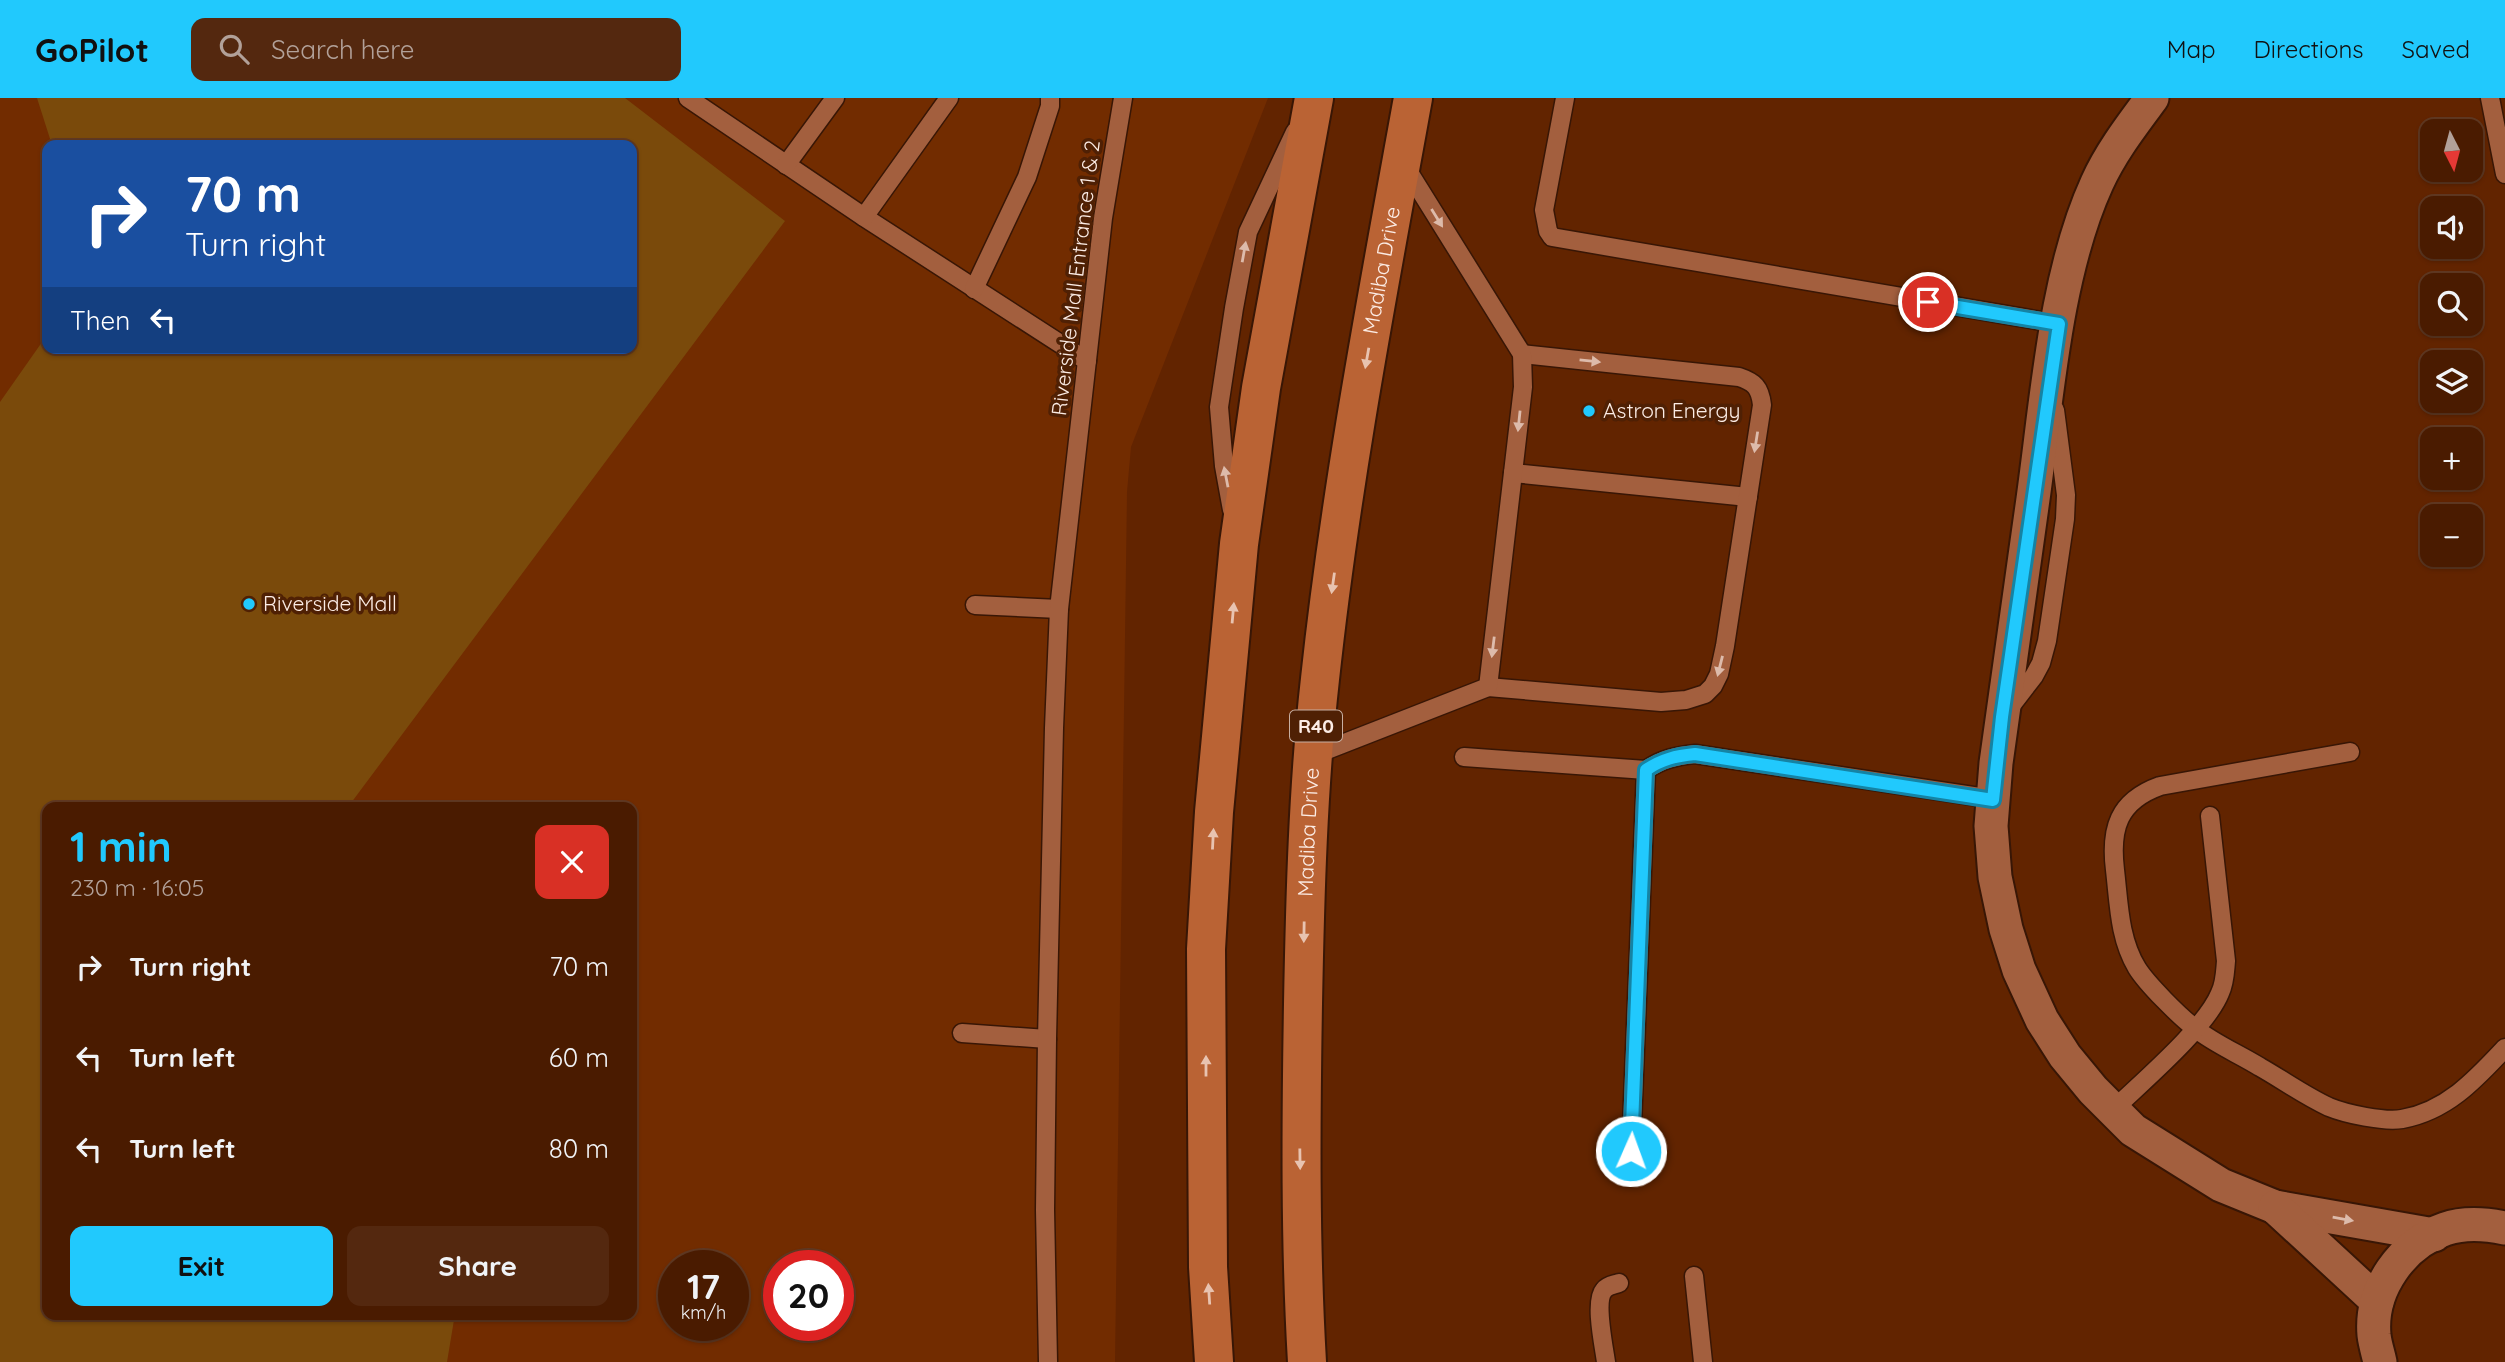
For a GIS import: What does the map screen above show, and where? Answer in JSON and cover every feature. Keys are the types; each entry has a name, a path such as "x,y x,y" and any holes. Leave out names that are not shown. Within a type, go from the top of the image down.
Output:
{"main road":[{"path":"1214,1362 1208,1267 1206,948 1214,812 1239,544 1261,388 1313,98"},
{"name":"Madiba Drive","path":"1307,1362 1300,1156 1305,917 1320,680 1339,536 1413,98"}],"street":[{"path":"2152,98 2119,142 2098,181 2081,222 2068,268 2050,375 2002,717 1993,800 1991,827 1995,877 2006,929 2019,970 2042,1020 2065,1056 2093,1090 2133,1130 2210,1180 2275,1208 2434,1235"},
{"path":"2275,1208 2377,1301"},
{"path":"2380,1362 2374,1335 2377,1301 2391,1270 2415,1244 2446,1228 2481,1223 2505,1228"}],"lane":[{"path":"688,98 709,104 786,165 1087,361"},
{"path":"786,165 835,98"},
{"path":"864,217 948,98"},
{"path":"974,289 1027,177 1050,106 1050,98"},
{"name":"Riverside Mall Entrance 1 & 2","path":"1048,1362 1045,1210 1047,1039 1059,609 1103,218 1123,98"},
{"path":"1565,98 1544,210 1548,231 1552,237 2059,324"},
{"path":"2504,98 2493,107 2505,174"},
{"path":"1402,160 1522,354 1523,387 1488,687"},
{"path":"1314,755 1488,687 1661,702 1705,695 1713,686 1719,674 1748,497 1762,405 1760,391 1753,382 1738,377 1522,354"},
{"path":"1513,473 1748,497"},
{"path":"975,605 1059,609"},
{"path":"2350,752 2160,786 2144,792 2127,806 2115,830 2113,856 2126,944 2145,978 2195,1029 2330,1107 2376,1118 2400,1119 2451,1100 2470,1085 2505,1048"},
{"path":"1464,757 1646,770 1671,757 1695,754 1993,800"},
{"path":"1631,1151 1646,770"},
{"path":"2113,1110 2195,1029 2220,995 2225,979 2226,961 2210,816"},
{"path":"962,1033 1047,1039"},
{"path":"1695,1276 1703,1362"},
{"path":"1606,1362 1599,1301 1603,1290 1619,1283"}],"shaded area":[{"name":"Riverside Mall","path":"0,98 1268,98 1131,447 1127,492 1115,1362 0,1362"}],"building":[{"name":"Riverside Mall","path":"37,98 625,98 785,221 352,802 42,802 42,1320 454,1320 447,1362 0,1362 0,402 42,342 42,354 637,354 637,140 50,140"}],"place":[{"name":"Astron Energy","path":"1589,411"},
{"name":"Riverside Mall","path":"249,604"}],"route":[{"path":"1631,1151 1646,770 1671,757 1695,754 1993,800 2002,717 2059,324 1928,302"}]}
